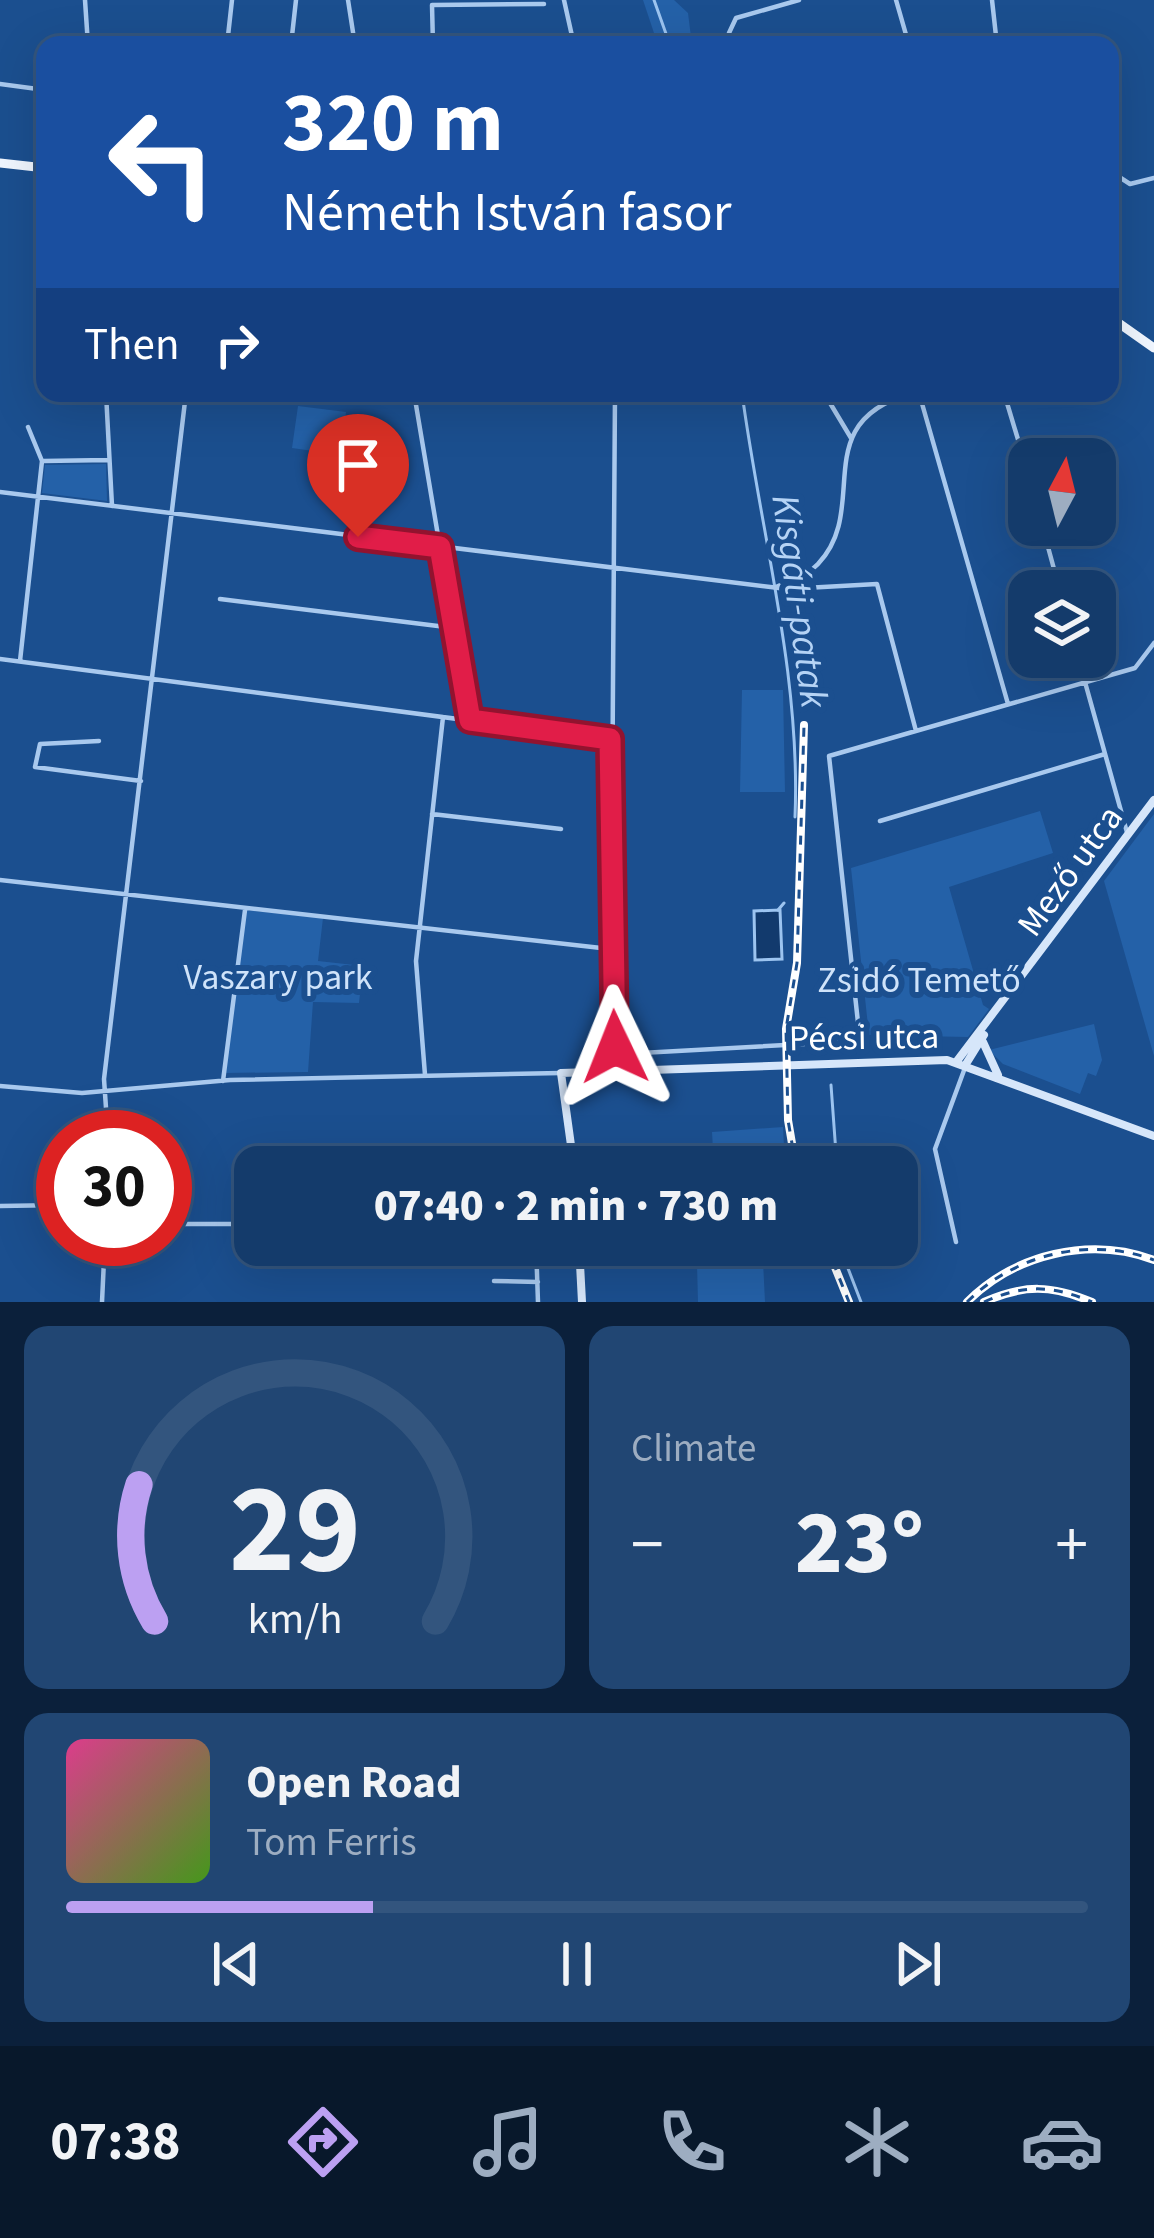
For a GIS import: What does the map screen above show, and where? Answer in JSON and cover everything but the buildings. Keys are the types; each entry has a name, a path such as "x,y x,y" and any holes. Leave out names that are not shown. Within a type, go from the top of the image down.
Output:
{"main road":[{"path":"0,163 36,168"},
{"path":"1119,323 1154,348"}],"street":[{"path":"85,0 87,36"},
{"path":"228,36 232,0"},
{"path":"292,36 296,0"},
{"path":"348,0 354,36"},
{"path":"564,0 572,36"},
{"path":"730,36 736,18 800,0"},
{"path":"896,0 906,36"},
{"path":"992,0 996,36"},
{"path":"434,36 432,5 544,4"},
{"path":"0,84 36,89"},
{"path":"1119,177 1130,184 1154,178"},
{"path":"106,402 112,506"},
{"path":"109,1110 105,1091 185,402"},
{"path":"416,402 470,720"},
{"path":"595,1072 611,1057 617,1033 610,949 615,402"},
{"path":"829,402 851,438"},
{"path":"773,586 805,575 833,538 851,438 870,409 890,402"},
{"path":"919,402 1008,704"},
{"path":"1007,402 1018,438"},
{"path":"20,661 42,460 28,428"},
{"path":"42,460 109,460"},
{"path":"0,492 810,590 878,584 916,731"},
{"path":"805,575 810,590"},
{"path":"220,599 454,628"},
{"path":"641,1053 860,1040 829,756 1135,668 1154,643"},
{"path":"0,659 610,739"},
{"path":"1084,678 1128,836"},
{"path":"425,1076 425,1022 416,961 443,717"},
{"path":"99,741 40,744 35,767 141,781"},
{"path":"880,821 1105,754"},
{"name":"Mező utca","path":"986,1030 1154,800"},
{"path":"432,814 561,829"},
{"path":"0,880 610,949"},
{"path":"223,1081 244,910"},
{"path":"962,1062 982,1042 986,1030"},
{"path":"956,1242 935,1149 962,1062 986,1030"},
{"path":"617,1033 628,1057 656,1070"},
{"path":"982,1042 985,1057 999,1076"},
{"name":"Pécsi utca","path":"561,1073 962,1062 1154,1136"},
{"path":"0,1086 119,1091 223,1081 561,1073 571,1146"},
{"path":"109,1106 119,1091"},
{"path":"0,1206 36,1205"},
{"path":"192,1224 234,1224"},
{"path":"102,1302 104,1266"},
{"path":"538,1266 538,1302"},
{"path":"580,1266 582,1302"},
{"path":"494,1281 538,1282"}],"green space":[{"path":"643,0 674,0 688,13 691,36 655,36"},
{"path":"298,406 346,412 341,455 292,448"},
{"path":"106,464 107,501 42,493 45,465"},
{"path":"742,690 783,690 785,792 740,792"},
{"name":"Zsidó Temető","path":"1040,811 1053,853 949,887 983,1005 989,1009 968,1037 869,1035 851,868"},
{"path":"1154,814 1154,1056 1104,881"},
{"name":"Vaszary park","path":"245,910 323,918 318,961 363,966 359,1003 313,1002 308,1072 224,1073"},
{"path":"1094,1024 1102,1060 1096,1076 1088,1073 1080,1094 1003,1064 989,1050"},
{"path":"783,1127 784,1146 713,1146 712,1132"},
{"path":"697,1266 763,1266 765,1302 698,1302"}],"shaded area":[{"path":"780,910 782,959 755,960 754,911"}],"waterway":[{"name":"Kisgáti-patak","path":"654,0 667,36"},
{"name":"Kisgáti-patak","path":"744,402 786,657 795,817"},
{"name":"Kisgáti-patak","path":"778,910 784,903"},
{"name":"Kisgáti-patak","path":"831,1085 835,1146"},
{"name":"Kisgáti-patak","path":"847,1266 861,1302"}],"railway":[{"path":"792,1146 786,1029 797,963 804,725"},
{"path":"967,1302 1007,1272 1054,1254 1105,1250 1154,1260"},
{"path":"834,1266 849,1302"},
{"path":"984,1302 1038,1289 1092,1302"}],"route":[{"path":"358,537 440,547 470,720 610,739 615,1047"}]}
